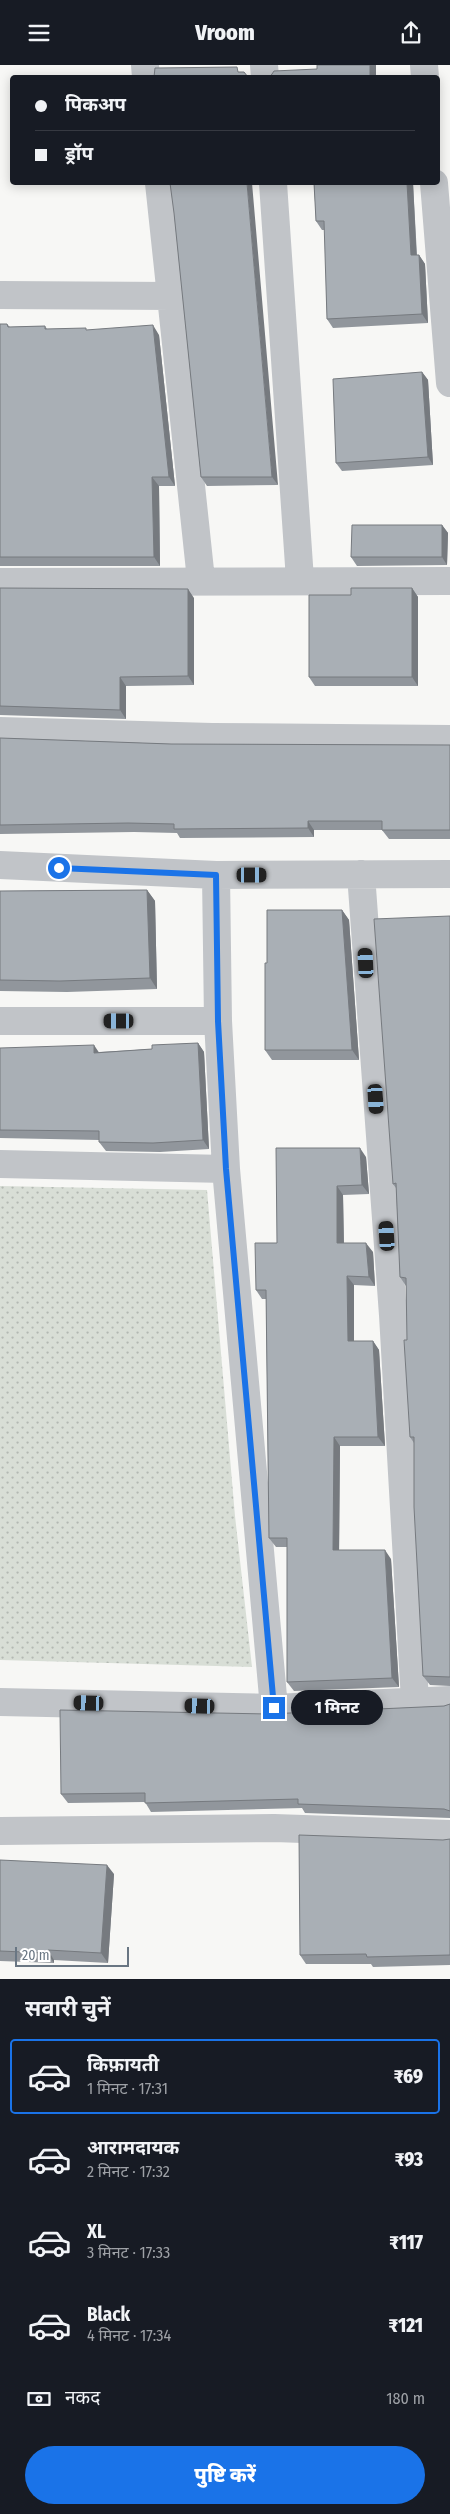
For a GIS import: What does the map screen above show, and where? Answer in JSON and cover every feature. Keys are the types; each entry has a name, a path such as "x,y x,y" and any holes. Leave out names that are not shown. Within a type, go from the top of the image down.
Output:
{"street":[{"path":"159,185 201,580"},
{"path":"272,185 300,580"},
{"path":"434,185 450,383"},
{"path":"0,295 172,296"},
{"path":"0,582 201,580 450,581"},
{"path":"0,731 212,737 450,739"},
{"path":"0,865 216,875 450,874"},
{"path":"361,874 367,981 394,1315 415,1701"},
{"path":"216,875 218,1021 226,1169 274,1708"},
{"path":"0,1021 218,1021"},
{"path":"0,1164 226,1169"},
{"path":"0,1702 274,1708 450,1700"},
{"path":"0,1831 274,1828 450,1834"}],"shaded area":[{"path":"0,1186 207,1190 235,1516 252,1667 0,1660"}],"building":[{"path":"317,65 370,65 370,75 271,75 274,71 317,69"},
{"path":"237,67 238,72 244,72 246,75 154,75 155,68"},
{"path":"170,185 247,185 272,477 201,477"},
{"path":"314,185 407,185 411,255 419,255 422,314 327,319 324,221 316,221"},
{"path":"0,324 7,324 8,327 45,326 45,329 86,328 86,330 153,325 169,477 152,477 154,557 0,557"},
{"path":"422,372 428,457 336,463 333,379"},
{"path":"352,525 442,525 442,557 351,557"},
{"path":"0,588 188,589 188,676 120,677 120,710 0,706"},
{"path":"351,588 412,588 412,677 309,677 309,595 351,595"},
{"path":"0,738 171,744 450,745 450,830 382,830 382,821 308,821 308,828 174,829 174,824 128,823 0,825"},
{"path":"147,890 150,978 60,981 0,980 0,891"},
{"path":"267,910 342,910 352,1050 265,1050"},
{"path":"450,916 450,1677 423,1676 414,1507 414,1437 410,1437 404,1340 407,1340 406,1278 400,1277 396,1183 393,1184 374,919"},
{"path":"198,1043 203,1140 153,1143 99,1142 99,1131 0,1130 0,1048 94,1045 94,1053 152,1049 152,1045"},
{"path":"276,1148 360,1148 362,1185 337,1186 337,1243 366,1243 369,1277 347,1276 348,1341 373,1341 378,1437 334,1437 333,1550 385,1550 392,1678 287,1682 287,1538 269,1538 266,1290 256,1290 255,1243 277,1243"},
{"path":"450,1704 450,1811 444,1809 298,1804 298,1799 145,1803 145,1793 61,1794 60,1710 268,1714 444,1706"},
{"path":"299,1835 450,1839 450,1955 367,1957 366,1954 300,1955"},
{"path":"0,1860 107,1865 101,1953 48,1950 47,1953 0,1951"}],"route":[{"path":"59,868 216,875 218,1021 226,1169 274,1708"}]}
